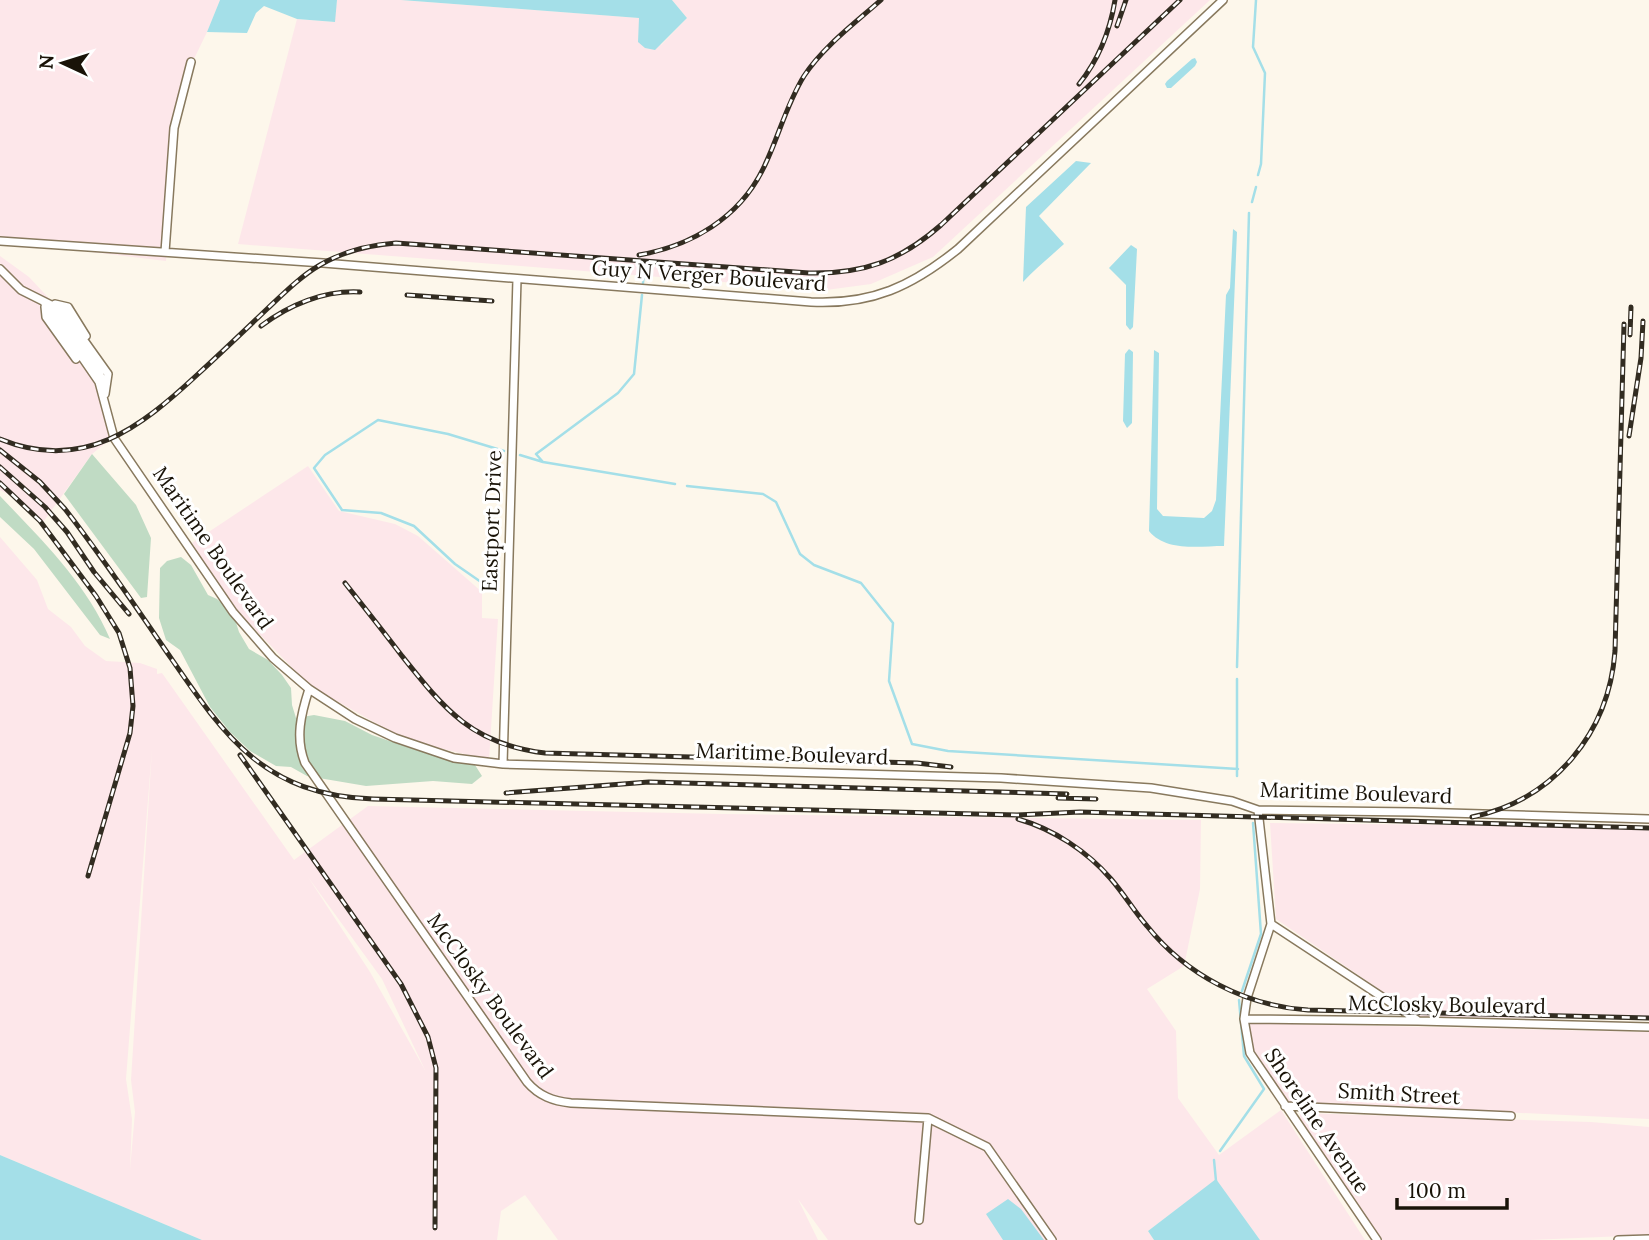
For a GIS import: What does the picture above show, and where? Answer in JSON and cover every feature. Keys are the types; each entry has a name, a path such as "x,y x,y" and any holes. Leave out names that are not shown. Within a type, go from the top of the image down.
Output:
{"street":[{"name":"Guy N Verger Boulevard","path":"0,242 165,252 811,302 846,302 884,294 916,279 958,249 1223,0"},
{"path":"165,252 174,128 191,62"},
{"name":"Maritime Boulevard","path":"0,269 21,290 63,311 108,374 105,398"},
{"name":"Eastport Drive","path":"503,764 517,279"},
{"name":"Maritime Boulevard","path":"44,302 99,382 114,438 217,590 253,637 309,689 355,719 405,742 454,758 503,764 1001,778 1151,788 1232,801 1258,810 1649,819"},
{"name":"McClosky Boulevard","path":"309,689 300,727 301,754 305,763 533,1089 550,1100 571,1103 928,1118 988,1147 1052,1240"},
{"name":"Shoreline Avenue","path":"1258,810 1270,924 1247,998 1244,1020 1250,1052 1377,1240"},
{"path":"1270,924 1418,1021"},
{"name":"McClosky Boulevard","path":"1244,1020 1649,1027"},
{"name":"Smith Street","path":"1285,1106 1511,1116"},
{"path":"919,1220 928,1118"},
{"path":"1618,1240 1649,1238"}],"shaded area":[{"path":"0,0 220,0 193,61 181,99 174,149 166,261 0,241"},
{"path":"337,0 401,0 640,18 661,45 687,18 672,0 1210,0 933,257 871,284 826,290 238,244 297,19 334,22"},
{"path":"0,256 29,277 89,341 114,436 92,454 41,525 19,500 0,490"},
{"path":"308,466 339,511 395,524 418,536 482,592 482,618 498,619 489,760 406,740 310,686 233,607 192,543"},
{"path":"0,537 37,580 48,609 71,627 85,646 106,661 140,663 157,669 157,674 162,673 294,860 368,806 1201,820 1200,889 1184,966 1147,989 1176,1031 1178,1098 1219,1155 1281,1110 1365,1240 1260,1240 1216,1180 1148,1231 1154,1240 828,1240 798,1199 818,1240 558,1240 525,1195 501,1211 497,1240 202,1240 0,1155","holes":["152,749 131,1080 135,1112 130,1170 132,1119 126,1079","308,877 382,979 425,1070 370,972"]},
{"path":"1270,823 1649,827 1649,1019 1420,1017 1276,919"},
{"path":"1250,1023 1649,1032 1649,1119 1288,1102 1256,1056"},
{"path":"1300,1113 1591,1122 1649,1127 1649,1235 1530,1240 1381,1240 1300,1121"}],"green space":[{"path":"92,454 136,505 151,538 147,597 141,598 64,494"},
{"path":"0,496 76,581 110,639 100,635 34,549 0,517"},
{"path":"181,557 191,565 208,595 233,613 239,632 249,649 268,660 282,675 291,688 296,718 314,715 345,721 372,735 416,750 475,765 482,776 472,784 433,781 366,786 307,776 291,767 276,766 250,751 210,707 180,650 166,640 159,618 160,568 167,561"}],"water":[{"path":"220,0 337,0 335,22 297,19 264,6 256,13 247,33 207,32"},
{"path":"401,0 672,0 687,18 655,50 645,48 638,42 639,18"},
{"path":"1195,58 1195,66 1171,88 1167,88 1167,81"},
{"path":"1076,161 1091,163 1039,216 1064,244 1023,282 1026,207"},
{"path":"1233,229 1237,232 1224,546 1174,545 1156,538 1149,531 1154,350 1159,353 1157,509 1163,516 1204,518 1212,511 1216,500 1226,295 1230,288"},
{"path":"1131,245 1137,249 1133,327 1130,330 1126,325 1126,285 1109,268"},
{"path":"1129,349 1133,352 1132,423 1127,428 1123,421 1125,354"},
{"path":"0,1155 202,1240 0,1240"},
{"path":"1216,1179 1260,1240 1154,1240 1148,1231"},
{"path":"1008,1199 1021,1209 1044,1240 1003,1240 986,1214"}],"waterway":[{"path":"1256,0 1253,47 1265,73 1261,164 1258,175"},
{"path":"1252,202 1256,187"},
{"path":"1237,667 1249,213"},
{"path":"643,283 644,272"},
{"path":"642,295 634,374 618,393 536,454 543,462 675,484"},
{"path":"481,582 455,564 414,526 381,513 342,510 314,468 325,455 378,420 448,434 504,451"},
{"path":"520,455 543,462"},
{"path":"687,486 763,494 776,502 800,554 814,565 861,583 893,623 889,681 912,744 948,751 1238,769"},
{"path":"1237,679 1237,776"},
{"path":"1242,991 1261,934 1253,823"},
{"path":"1220,1151 1264,1089 1244,1056 1239,1000"},
{"path":"1214,1160 1216,1181"}],"railway":[{"path":"639,255 677,245 695,237 712,227 741,202 763,169 804,76 830,45 881,0"},
{"path":"1079,84 1103,44 1115,0"},
{"path":"1117,26 1126,0"},
{"path":"0,439 30,448 58,451 84,448 108,440 132,427 176,394 306,274 338,256 366,247 396,243 809,273 847,271 880,263 911,248 941,225 1180,0"},
{"path":"261,326 308,300 320,296 360,292"},
{"path":"407,295 492,301"},
{"path":"1630,335 1631,307"},
{"path":"1629,436 1641,358 1643,321"},
{"path":"1472,817 1501,808 1552,779 1589,735 1602,709 1615,651 1624,324"},
{"path":"0,450 40,482 65,509 226,732 248,754 273,772 301,786 334,795 373,799 1017,815 1080,812 1649,828"},
{"path":"0,467 45,507 67,532 94,572 129,614"},
{"path":"0,483 40,521 96,596 119,633 130,668 133,706 130,733 88,876"},
{"path":"345,583 432,693 462,721 498,742 545,753 917,763 951,767"},
{"path":"240,755 401,984 428,1037 436,1068 435,1228"},
{"path":"506,793 649,782 1067,794"},
{"path":"1058,798 1096,799"},
{"path":"1018,819 1056,835 1091,859 1111,879 1163,944 1180,959 1219,985 1262,1002 1308,1010 1649,1018"}]}
